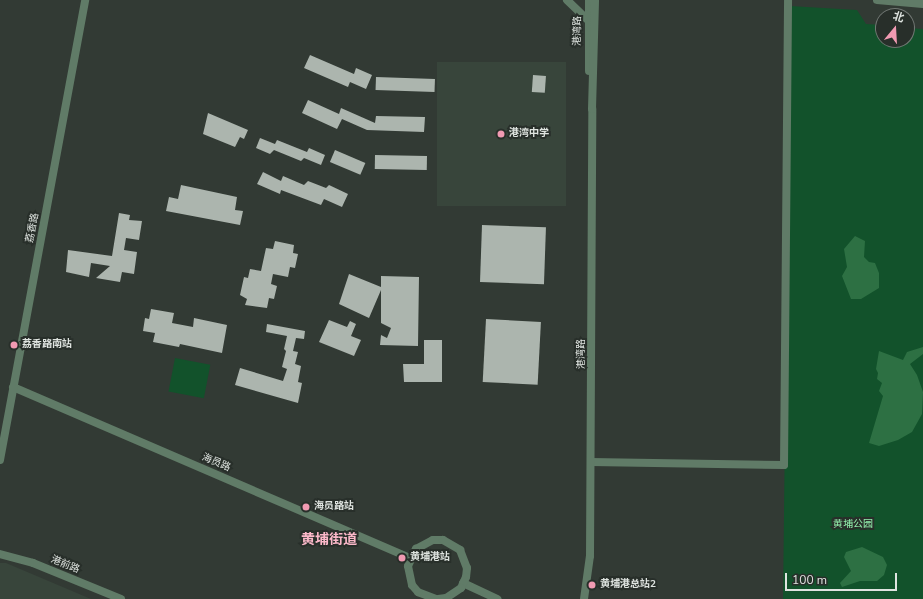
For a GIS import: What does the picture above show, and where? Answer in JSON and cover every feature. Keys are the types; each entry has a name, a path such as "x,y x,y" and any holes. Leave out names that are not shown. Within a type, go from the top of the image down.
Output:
{"street":[{"name":"荔香路","path":"0,460 85,0"},
{"path":"568,0 588,20"},
{"name":"港湾路","path":"589,0 589,88 592,109"},
{"name":"港湾路","path":"584,599 590,556 592,109 596,0"},
{"path":"591,462 784,465 788,0"},
{"path":"877,0 923,4"},
{"name":"海员路","path":"13,387 410,558"},
{"path":"443,540 452,544 465,558 467,568 464,583 455,593 437,599 424,597 412,585 408,576 410,558 424,543 443,540"},
{"name":"港前路","path":"0,554 33,563 121,599"},
{"path":"464,583 498,599"}],"shaded area":[{"name":"港湾中学","path":"437,62 566,62 566,206 437,206"},
{"path":"855,236 865,241 864,257 869,262 875,263 879,273 879,288 861,299 851,299 842,276 847,267 844,249"},
{"path":"923,347 923,354 910,364 917,375 923,392 922,414 912,432 898,440 879,446 869,443 883,396 879,391 882,383 877,379 878,373 876,369 879,351 903,360 907,352"},
{"path":"862,547 883,557 887,565 884,575 877,581 860,581 842,587 840,583 851,571 844,557 846,552"},
{"path":"0,563 6,563 91,599 0,599"}],"green space":[{"name":"黄埔公园","path":"790,6 857,10 866,24 875,25 875,48 915,48 915,28 923,29 923,599 783,599"},
{"path":"175,358 210,365 204,398 169,391"}],"building":[{"path":"310,55 354,74 356,68 372,75 366,89 350,82 348,87 304,68"},
{"path":"533,75 546,76 545,93 532,92"},
{"path":"376,77 435,79 435,92 376,90"},
{"path":"308,100 339,114 341,108 375,123 376,116 425,117 424,132 367,130 342,119 337,129 302,113"},
{"path":"208,113 248,130 244,139 240,137 235,147 203,134"},
{"path":"260,138 275,144 277,140 307,152 309,148 325,155 321,165 304,158 301,161 274,150 270,154 256,148"},
{"path":"335,150 365,163 360,175 330,162"},
{"path":"375,155 427,156 427,170 375,169"},
{"path":"263,172 281,181 283,176 304,185 308,181 326,188 329,185 348,194 342,207 324,199 321,205 281,190 280,194 257,184"},
{"path":"181,185 237,197 235,210 243,211 240,225 166,211 169,197 178,199"},
{"path":"119,213 130,215 129,220 142,221 139,240 126,238 124,250 137,252 134,274 122,272 120,282 96,278 110,266 91,263 89,277 66,272 68,250 112,256"},
{"path":"482,225 546,227 544,284 480,282"},
{"path":"275,241 294,245 293,253 298,254 295,268 290,267 288,277 273,274 271,284 277,286 274,299 269,298 267,308 245,305 247,299 240,295 244,277 248,278 250,269 261,271 266,248 273,249"},
{"path":"349,274 381,287 381,276 419,277 418,346 380,345 381,335 387,338 391,328 381,323 381,290 369,318 339,304"},
{"path":"151,309 174,313 172,323 193,327 194,318 227,325 222,353 180,344 179,347 153,342 155,333 143,331 145,318 149,319"},
{"path":"486,319 541,322 538,385 483,382"},
{"path":"329,320 347,327 350,321 356,324 351,336 361,340 354,356 319,342"},
{"path":"267,324 305,331 304,339 296,338 293,351 298,352 295,364 301,366 298,382 302,383 298,403 235,385 240,368 283,381 287,369 282,367 286,351 284,349 287,336 266,332"},
{"path":"424,340 442,340 442,382 404,382 403,364 424,364"}],"place":[{"name":"港湾中学","path":"501,134"},
{"name":"荔香路南站","path":"14,345"},
{"name":"海员路站","path":"306,507"},
{"name":"黄埔港站","path":"402,558"},
{"name":"黄埔港总站2","path":"592,585"}],"district":[{"name":"黄埔街道","path":"329,540"}]}
